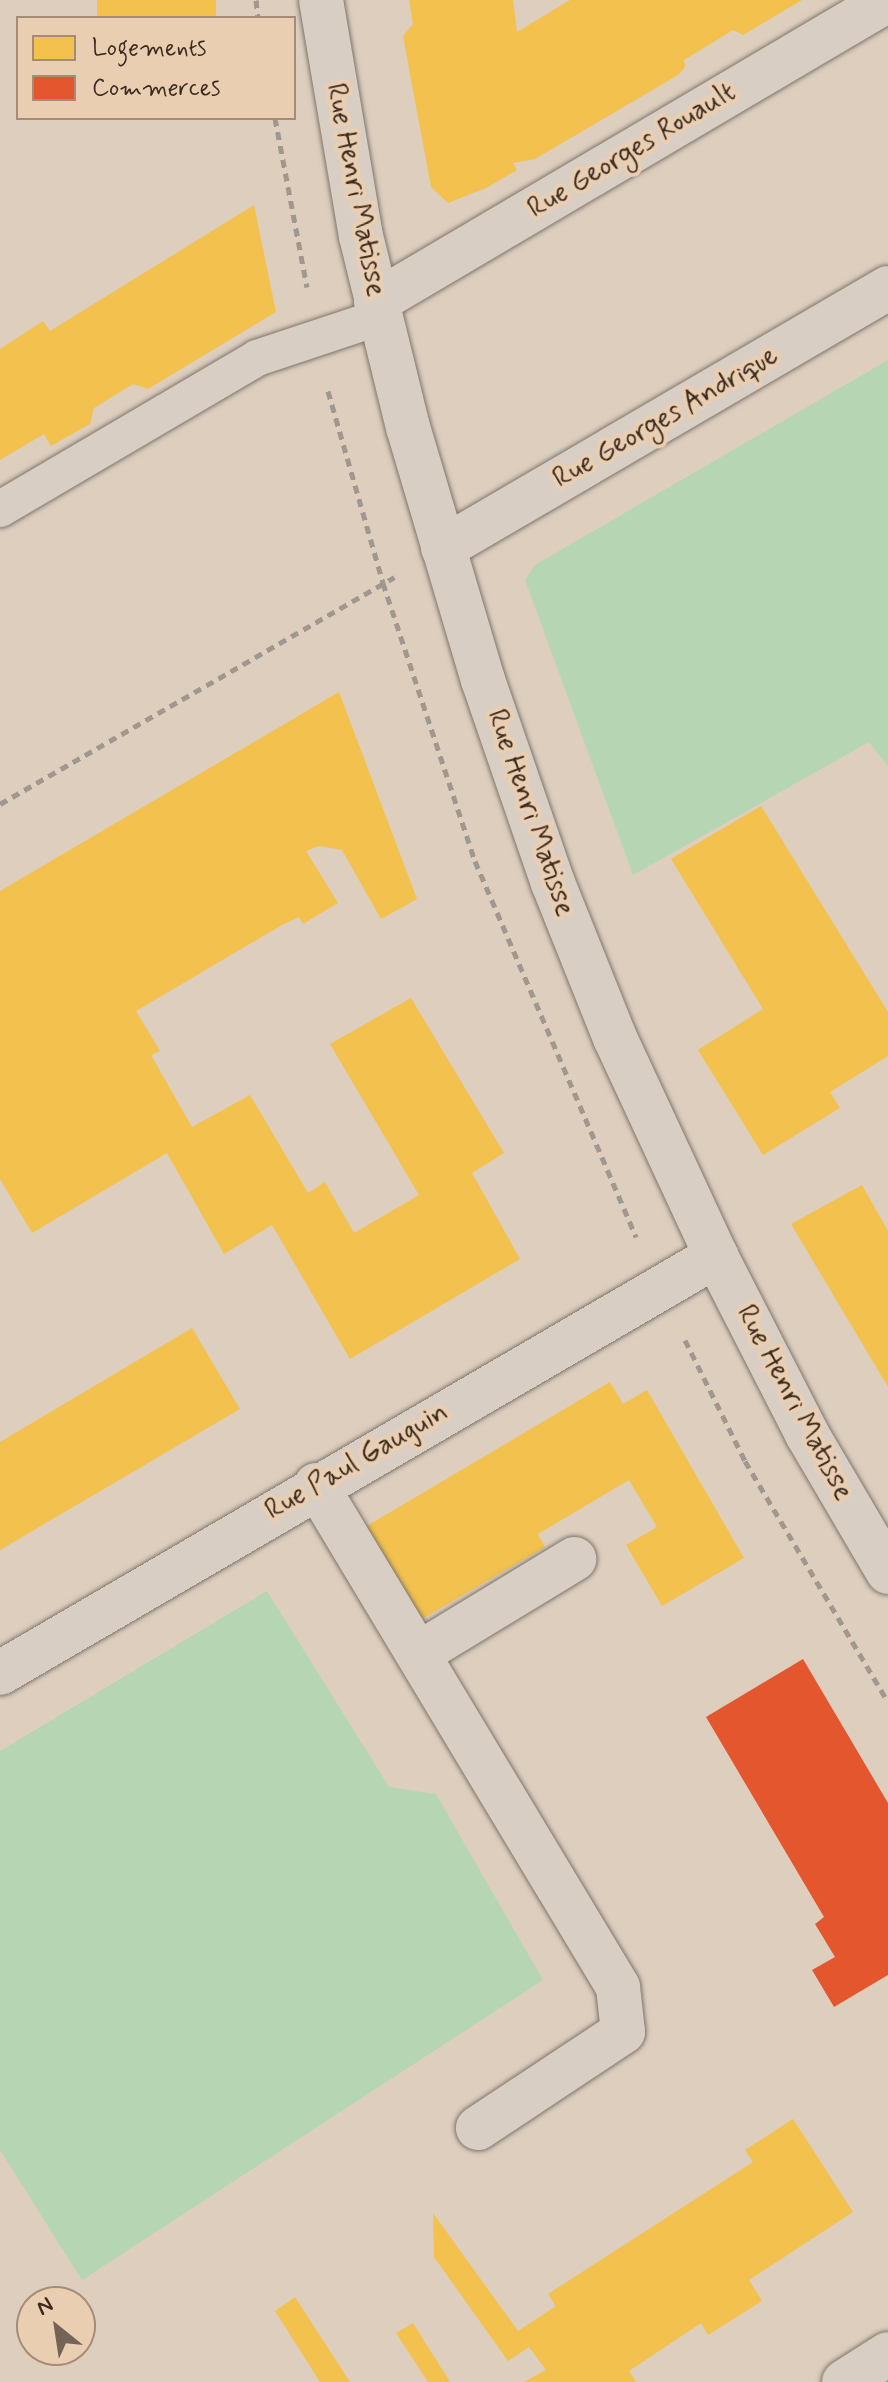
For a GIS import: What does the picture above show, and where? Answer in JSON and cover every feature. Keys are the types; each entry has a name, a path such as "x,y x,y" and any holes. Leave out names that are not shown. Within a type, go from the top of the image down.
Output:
{"street":[{"name":"Rue Henri Matisse","path":"321,0 378,309 443,548 572,935 716,1256 807,1434 881,1543"},
{"name":"Rue Georges Rouault","path":"378,309 868,5"},
{"name":"Rue Georges Andrique","path":"443,548 888,288"},
{"name":"Rue Paul Gauguin","path":"0,1673 316,1485 716,1256"},
{"path":"316,1485 618,1987 623,2032 478,2128"},
{"path":"418,1654 574,1559"},
{"path":"844,2382 888,2354"}],"lane":[{"path":"0,509 257,358 378,309"}],"path":[{"path":"0,804 443,548"}],"green space":[{"path":"888,360 888,766 869,742 633,875 525,580 535,565"},
{"path":"267,1591 389,1787 436,1794 543,1980 82,2280 0,2150 0,1751"}],"building: Logements":[{"path":"97,0 216,0 216,16 97,16"},
{"path":"409,0 513,0 517,32 570,0 802,0 743,35 733,30 684,60 685,67 678,75 535,159 513,163 517,170 486,188 448,203 431,187 403,36 413,24"},
{"path":"254,205 276,312 148,389 133,384 94,408 90,424 51,446 44,434 0,460 0,349 43,321 50,331"},
{"path":"339,692 417,899 381,919 342,850 319,846 306,851 338,903 303,924 299,917 282,925 136,1011 160,1051 151,1055 192,1127 250,1095 308,1193 325,1182 354,1233 419,1195 330,1044 411,998 504,1153 472,1173 520,1259 350,1359 272,1225 224,1254 167,1153 32,1233 0,1179 0,891"},
{"path":"761,806 888,1012 888,1056 830,1092 840,1108 763,1155 698,1050 763,1009 671,859"},
{"path":"862,1185 888,1231 888,1387 791,1224"},
{"path":"192,1328 240,1409 0,1550 0,1442"},
{"path":"610,1382 623,1404 647,1390 744,1558 662,1606 626,1545 657,1527 629,1480 538,1534 545,1547 405,1629 350,1536"},
{"path":"793,2119 853,2212 749,2280 762,2301 708,2335 701,2323 629,2371 636,2382 524,2382 546,2370 529,2347 508,2361 434,2257 433,2213 518,2331 556,2306 548,2294 753,2162 745,2150"},
{"path":"295,2297 350,2382 320,2382 275,2311"},
{"path":"413,2323 450,2382 428,2382 396,2333"}],"building: Commerces":[{"path":"803,1659 888,1803 888,1975 834,2007 812,1970 835,1957 815,1924 824,1917 706,1717"}]}
